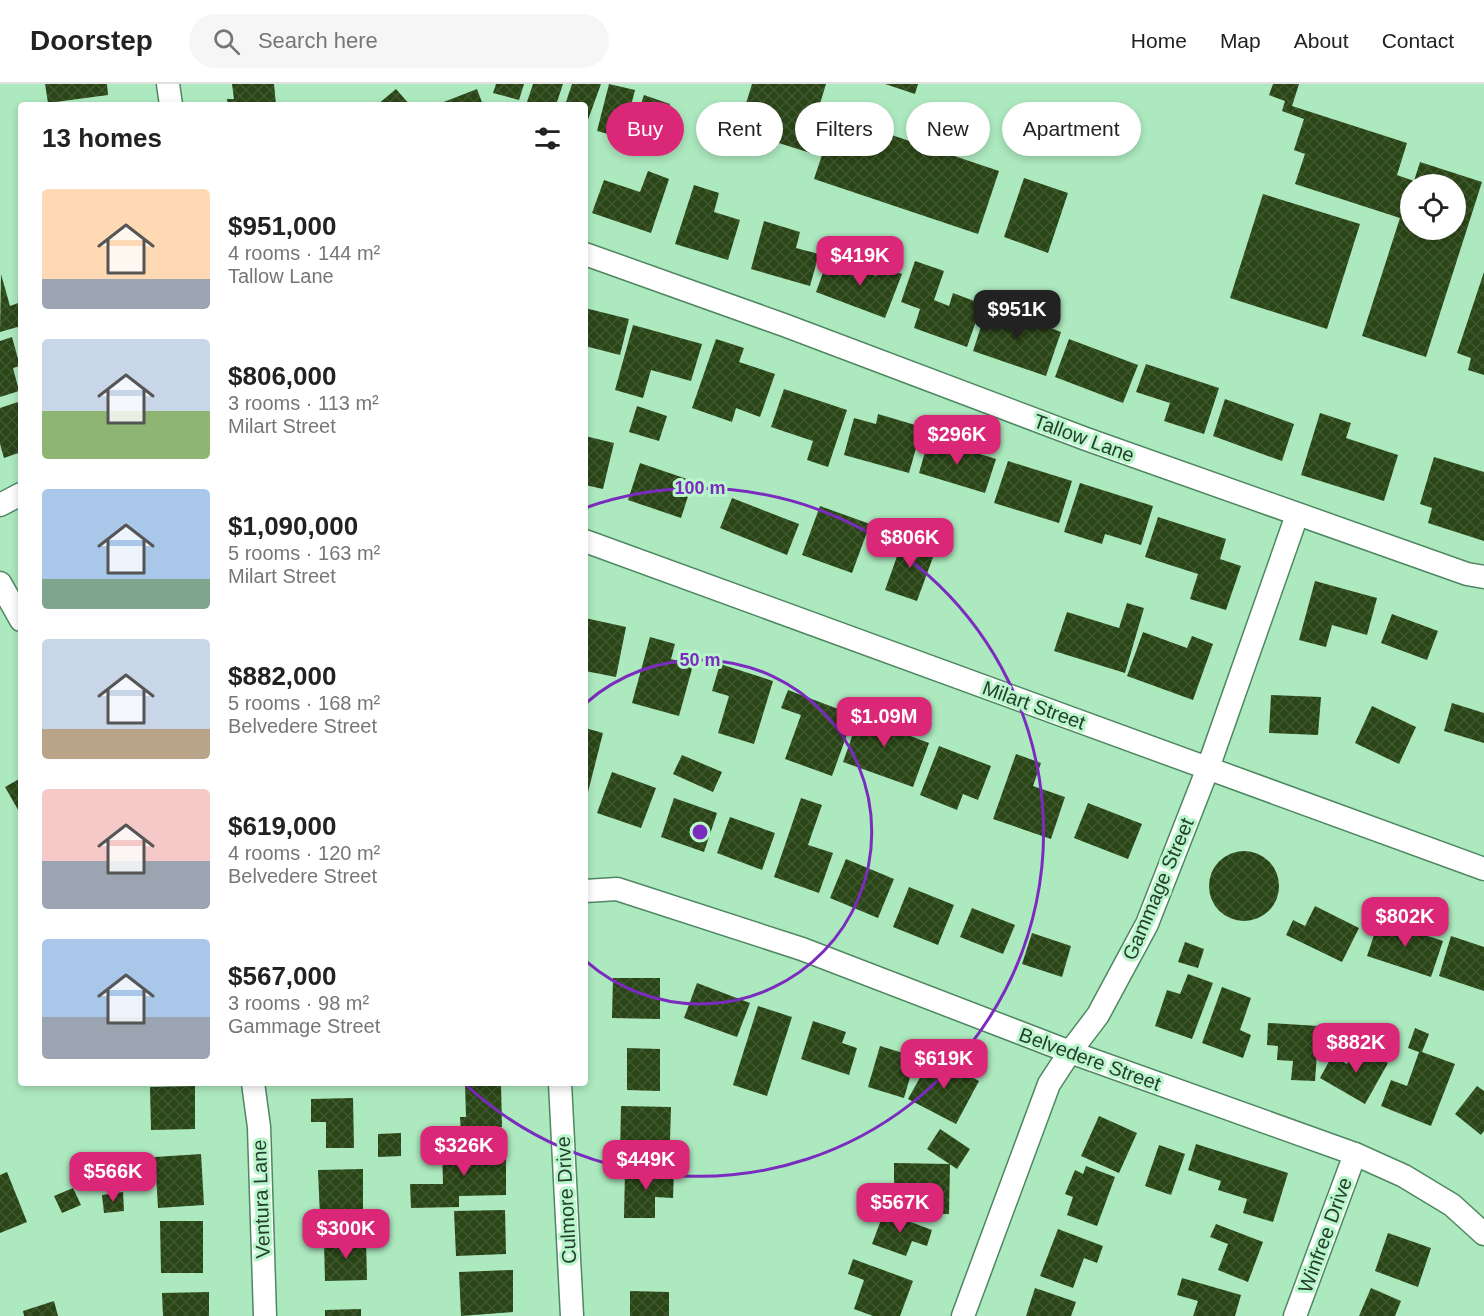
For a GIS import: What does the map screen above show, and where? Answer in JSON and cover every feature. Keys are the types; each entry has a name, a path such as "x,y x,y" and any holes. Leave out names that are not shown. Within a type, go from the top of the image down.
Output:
{"street":[{"path":"168,84 171,102"},
{"name":"Tallow Lane","path":"588,256 783,325 1086,439 1467,574 1484,577"},
{"path":"0,505 18,496"},
{"name":"Gammage Street","path":"963,1316 1050,1084 1070,1052 1098,1015 1147,924 1208,768 1298,514"},
{"name":"Milart Street","path":"588,542 1484,869"},
{"path":"0,583 18,615"},
{"name":"Belvedere Street","path":"588,891 617,889 802,949 1070,1052 1355,1154 1404,1176 1452,1205 1484,1234"},
{"name":"Ventura Lane","path":"253,1086 259,1126 265,1316"},
{"name":"Culmore Drive","path":"560,1086 572,1316"},
{"name":"Winfree Drive","path":"1295,1316 1355,1154"}],"building":[{"path":"45,84 107,84 108,95 48,102"},
{"path":"232,84 274,84 276,102 228,102 227,99 234,99"},
{"path":"496,84 524,84 519,100 493,93"},
{"path":"533,84 563,84 557,102 527,102"},
{"path":"572,84 601,84 588,120 588,102 566,102"},
{"path":"609,84 635,90 632,102 606,102 606,133 597,131"},
{"path":"752,84 826,84 820,102 795,102 795,148 783,144 783,102 746,102"},
{"path":"885,84 918,84 915,94"},
{"path":"1273,84 1299,84 1292,106 1407,143 1397,175 1400,176 1400,218 1295,184 1305,154 1294,150 1304,119 1282,111 1285,101 1269,95"},
{"path":"396,89 407,102 381,102"},
{"path":"477,89 482,102 444,102"},
{"path":"644,95 664,102 642,102"},
{"path":"894,136 906,140 906,156 954,156 999,171 978,234 814,179 822,156 894,156"},
{"path":"1420,162 1457,174 1416,174"},
{"path":"648,171 669,179 651,233 592,213 604,180 640,192"},
{"path":"1466,177 1482,182 1466,232"},
{"path":"1024,178 1068,193 1048,253 1004,237"},
{"path":"694,185 719,193 714,212 740,220 728,260 675,244"},
{"path":"1263,194 1360,224 1327,329 1230,298"},
{"path":"1400,218 1400,240 1463,240 1426,357 1362,336"},
{"path":"764,221 800,232 796,248 819,254 810,286 751,269"},
{"path":"828,259 876,276 880,266 902,274 885,318 816,292"},
{"path":"915,261 944,271 934,300 949,306 953,293 982,304 967,347 914,328 920,309 901,302"},
{"path":"1484,272 1484,375 1468,370 1471,358 1457,353"},
{"path":"1,274 10,306 18,303 18,327 0,332"},
{"path":"988,305 1061,332 1046,376 973,351"},
{"path":"588,309 629,319 620,355 588,347"},
{"path":"633,325 702,344 691,381 651,370 643,398 615,390"},
{"path":"12,337 18,359 18,367 13,368 18,391 0,397 0,341"},
{"path":"716,339 744,348 739,362 775,374 760,417 736,408 732,422 692,408"},
{"path":"1069,339 1138,365 1123,403 1055,377"},
{"path":"1146,364 1219,388 1204,434 1164,421 1170,403 1136,392"},
{"path":"784,389 847,410 828,467 807,460 813,441 771,427"},
{"path":"1225,399 1294,424 1282,461 1213,436"},
{"path":"18,402 18,453 4,458 0,444 0,408"},
{"path":"637,406 667,416 659,441 629,432"},
{"path":"1320,413 1351,423 1346,438 1398,455 1384,501 1301,475"},
{"path":"878,414 922,427 909,473 844,455 854,418 876,424"},
{"path":"588,437 614,443 603,489 588,486"},
{"path":"929,438 996,459 985,493 919,473"},
{"path":"1434,457 1484,472 1484,541 1428,523 1432,508 1420,504"},
{"path":"1008,461 1072,481 1059,523 994,503"},
{"path":"640,463 693,481 681,518 628,500"},
{"path":"1080,483 1153,506 1141,545 1105,534 1102,544 1064,532"},
{"path":"732,498 799,524 787,555 720,528"},
{"path":"820,506 870,524 852,573 802,555"},
{"path":"1158,517 1226,539 1220,559 1241,566 1226,610 1190,599 1198,574 1145,557"},
{"path":"904,537 936,549 917,601 885,590"},
{"path":"1315,581 1377,598 1367,635 1332,625 1326,647 1299,640"},
{"path":"1127,603 1144,608 1125,673 1054,651 1067,612 1119,628"},
{"path":"1392,614 1438,631 1427,660 1381,643"},
{"path":"588,619 626,627 616,677 588,672"},
{"path":"1143,632 1187,648 1192,636 1213,644 1193,700 1127,676"},
{"path":"650,637 675,644 671,659 693,665 679,716 632,703"},
{"path":"720,664 773,681 754,744 718,733 729,696 712,691"},
{"path":"788,690 854,715 832,776 785,759 801,715 781,708"},
{"path":"1271,695 1321,697 1318,735 1269,733"},
{"path":"866,697 885,704 878,724 929,743 913,787 843,762"},
{"path":"1452,703 1484,713 1484,743 1444,731"},
{"path":"1372,706 1416,727 1399,764 1355,743"},
{"path":"588,729 603,733 588,792"},
{"path":"939,746 991,766 978,800 963,794 957,810 920,795"},
{"path":"1016,754 1041,763 1033,786 1065,797 1051,839 993,819"},
{"path":"682,755 722,772 713,792 673,774"},
{"path":"612,772 656,788 641,828 597,813"},
{"path":"18,780 18,810 5,787"},
{"path":"674,798 717,813 704,852 661,837"},
{"path":"801,798 822,805 808,845 833,853 819,893 774,877"},
{"path":"1088,803 1142,824 1128,859 1074,838"},
{"path":"730,817 775,833 762,870 717,853"},
{"path":"1251,851 1264,857 1273,866 1277,872 1279,886 1277,900 1269,911 1258,919 1237,921 1219,911 1211,900 1209,879 1219,861 1230,853"},
{"path":"846,859 894,879 878,918 830,898"},
{"path":"909,887 954,905 938,945 893,927"},
{"path":"1315,906 1359,928 1342,962 1286,935 1293,920 1305,926"},
{"path":"972,908 1015,925 1003,954 960,937"},
{"path":"1379,920 1443,941 1431,977 1367,956"},
{"path":"1032,933 1071,946 1062,977 1022,964"},
{"path":"1451,936 1484,947 1484,991 1439,976"},
{"path":"1185,942 1204,949 1198,968 1178,962"},
{"path":"1188,974 1213,983 1192,1039 1155,1026 1167,990 1180,994"},
{"path":"613,978 660,978 660,1019 612,1018"},
{"path":"697,983 750,1003 737,1037 684,1018"},
{"path":"1222,987 1251,998 1240,1030 1251,1035 1243,1058 1202,1043"},
{"path":"758,1006 792,1017 767,1096 733,1085"},
{"path":"813,1021 846,1032 842,1043 857,1048 849,1075 801,1059"},
{"path":"1268,1023 1319,1026 1315,1081 1291,1080 1293,1061 1277,1060 1278,1046 1267,1045"},
{"path":"1415,1028 1429,1034 1422,1052 1455,1064 1431,1126 1381,1106 1391,1080 1407,1086 1419,1052 1408,1048"},
{"path":"1357,1045 1388,1063 1365,1104 1320,1078 1332,1056 1347,1064"},
{"path":"880,1046 916,1057 904,1098 868,1087"},
{"path":"627,1048 660,1049 660,1091 627,1090"},
{"path":"932,1056 979,1081 956,1124 908,1099"},
{"path":"195,1086 195,1129 151,1130 150,1087"},
{"path":"465,1086 501,1086 502,1127 485,1127 485,1134 461,1134 460,1117 466,1117"},
{"path":"1477,1086 1484,1091 1484,1131 1481,1135 1455,1114"},
{"path":"353,1098 354,1148 326,1148 326,1122 311,1122 311,1099"},
{"path":"621,1106 671,1107 670,1141 657,1141 656,1156 620,1155"},
{"path":"1099,1116 1137,1133 1119,1173 1081,1156"},
{"path":"940,1129 970,1149 957,1169 927,1149"},
{"path":"401,1133 401,1156 378,1157 378,1134"},
{"path":"1196,1144 1288,1173 1273,1222 1243,1213 1247,1199 1218,1190 1221,1181 1188,1170"},
{"path":"1159,1145 1185,1154 1171,1195 1145,1186"},
{"path":"506,1146 506,1195 459,1196 459,1207 411,1208 410,1184 443,1184 442,1147"},
{"path":"201,1154 204,1205 158,1208 155,1157"},
{"path":"894,1163 950,1164 949,1214 894,1213"},
{"path":"1086,1166 1115,1177 1097,1226 1067,1215 1073,1197 1065,1194 1075,1170 1083,1174"},
{"path":"363,1169 363,1216 320,1217 318,1170"},
{"path":"625,1170 674,1170 673,1198 655,1197 655,1218 624,1218"},
{"path":"7,1172 27,1222 0,1233 0,1175"},
{"path":"73,1188 81,1205 62,1213 54,1196"},
{"path":"123,1192 124,1211 104,1213 102,1195"},
{"path":"505,1210 506,1254 456,1256 454,1211"},
{"path":"884,1212 932,1230 927,1246 912,1241 906,1256 872,1244"},
{"path":"160,1221 203,1221 203,1273 161,1273"},
{"path":"1216,1224 1263,1242 1248,1282 1218,1270 1228,1244 1210,1237"},
{"path":"1058,1229 1103,1246 1097,1263 1084,1258 1073,1288 1040,1276"},
{"path":"1388,1233 1431,1248 1418,1287 1375,1271"},
{"path":"366,1239 367,1280 325,1281 324,1240"},
{"path":"853,1259 913,1281 900,1316 873,1316 854,1309 864,1280 848,1274"},
{"path":"513,1270 513,1312 461,1316 459,1272"},
{"path":"1182,1278 1241,1295 1235,1316 1193,1316 1198,1301 1177,1295"},
{"path":"1035,1288 1076,1302 1071,1316 1026,1316"},
{"path":"1371,1288 1401,1301 1395,1316 1359,1316"},
{"path":"630,1291 669,1292 669,1316 630,1316"},
{"path":"209,1292 209,1316 163,1316 162,1293"},
{"path":"54,1301 58,1316 24,1316 23,1311"},
{"path":"361,1309 361,1316 325,1316 325,1310"}]}
